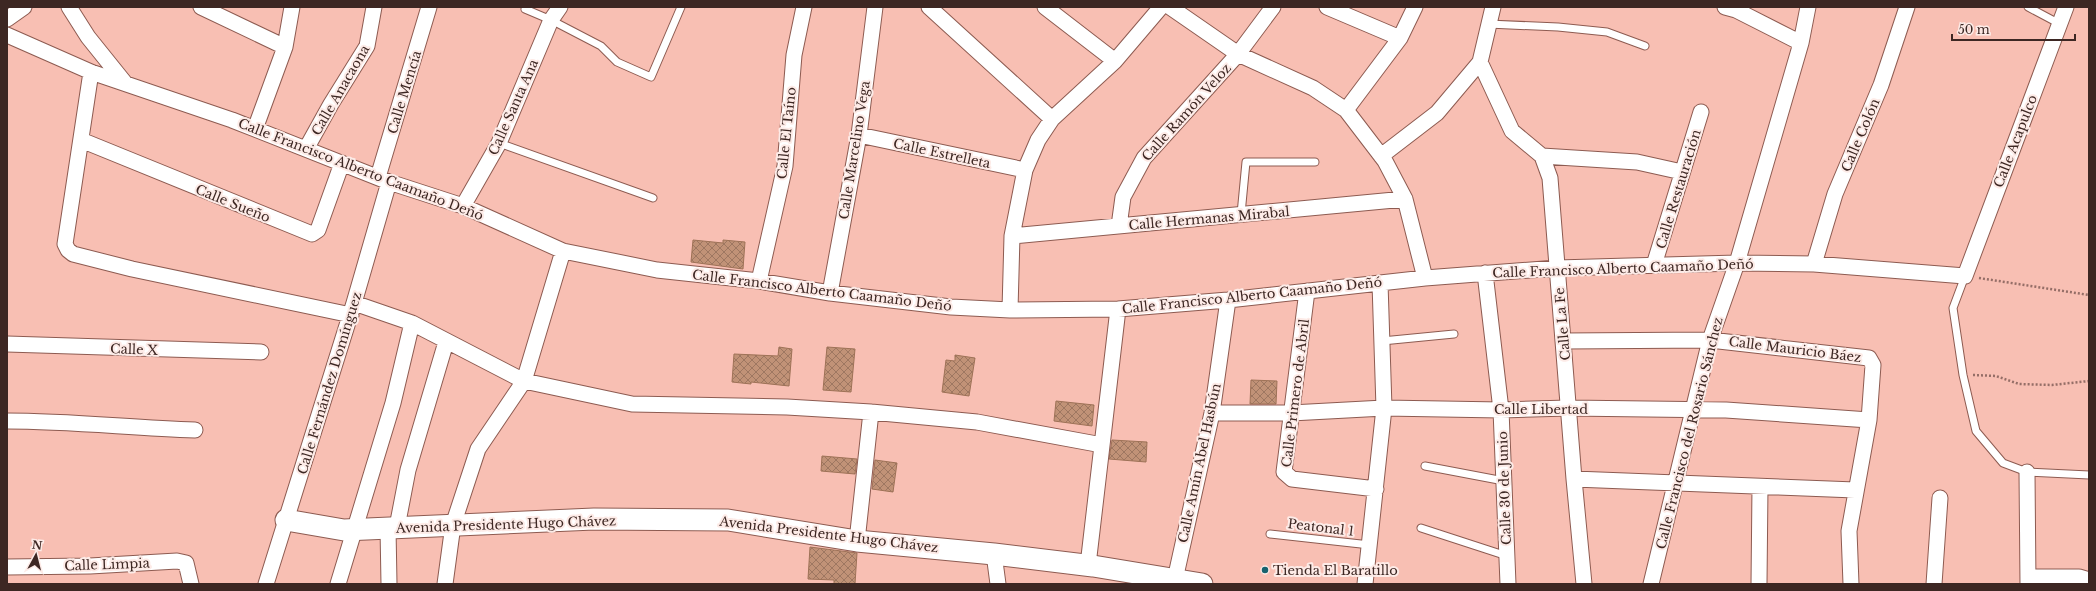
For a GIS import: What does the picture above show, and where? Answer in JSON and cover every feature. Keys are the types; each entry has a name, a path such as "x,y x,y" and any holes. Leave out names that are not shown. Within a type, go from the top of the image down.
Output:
{"main road":[{"name":"Avenida Presidente Hugo Chávez","path":"286,520 344,530 594,519 728,520 857,541 994,554 1088,566 1174,581 1202,584"}],"street":[{"path":"7,19 24,7"},
{"path":"69,7 88,37 125,83"},
{"path":"201,7 285,47"},
{"path":"255,129 285,47 292,7"},
{"name":"Calle Anacaona","path":"306,149 331,104 367,46 374,7"},
{"name":"Calle Mencía","path":"383,179 429,7"},
{"name":"Calle Santa Ana","path":"463,206 499,143 551,20 560,7"},
{"name":"Calle El Taíno","path":"759,281 785,166 794,55 804,7"},
{"name":"Calle Marcelino Vega","path":"830,293 859,135 873,7"},
{"path":"929,7 1052,119"},
{"path":"1045,7 1115,61"},
{"path":"1010,310 1012,236 1025,170 1038,140 1052,119 1115,61 1161,7"},
{"path":"1170,7 1238,54 1313,88 1346,110 1381,156 1405,199 1424,278"},
{"name":"Calle Ramón Veloz","path":"1119,226 1123,197 1144,158 1238,54 1273,7"},
{"path":"1327,7 1400,38"},
{"path":"1346,110 1400,38 1415,7"},
{"path":"1381,156 1437,113 1480,62 1493,7"},
{"path":"1725,7 1736,10 1801,42"},
{"name":"Calle Francisco del Rosario Sánchez","path":"1651,584 1710,340 1737,263 1801,42 1808,7"},
{"name":"Calle Colón","path":"1814,264 1835,194 1881,85 1907,7"},
{"name":"Calle Acapulco","path":"1965,276 2066,7"},
{"name":"Calle Francisco Alberto Caamaño Deñó","path":"7,35 91,72 255,129 383,179 463,206 563,251 657,270 759,281 830,293 951,307 1010,310 1118,309 1228,300 1424,278 1558,268 1737,263 1814,264 1965,276"},
{"path":"1480,62 1512,131 1542,156 1637,162 1682,172"},
{"path":"91,72 65,244 68,250 73,254 132,269 352,309 412,323 446,342 524,381 632,404 787,407 871,412 977,422 1102,445"},
{"name":"Calle Restauración","path":"1654,265 1701,112"},
{"name":"Calle Estrelleta","path":"859,135 1025,170"},
{"name":"Calle Sueño","path":"81,140 312,234 318,230 342,163"},
{"name":"Calle La Fe","path":"1542,156 1550,178 1564,341 1568,408 1584,584"},
{"name":"Calle Fernández Domínguez","path":"266,584 352,309 383,179"},
{"name":"Calle Hermanas Mirabal","path":"1012,236 1405,199"},
{"path":"445,584 454,525 478,449 524,381 563,251"},
{"name":"Calle 30 de Junio","path":"1485,273 1501,410 1508,584"},
{"path":"1365,584 1384,408 1380,283"},
{"name":"Calle Primero de Abril","path":"1307,291 1284,472 1288,477 1376,489"},
{"name":"Calle Amín Abel Hasbún","path":"1174,581 1212,413 1228,300"},
{"path":"1088,566 1118,309"},
{"path":"338,584 393,403 412,323"},
{"name":"Calle Mauricio Báez","path":"1564,341 1710,340 1866,356 1871,360 1869,420 1848,531 1851,584"},
{"path":"389,584 392,527 446,342"},
{"name":"Calle X","path":"7,344 261,352"},
{"name":"Calle Libertad","path":"1212,413 1291,413 1384,408 1501,410 1568,408 1692,411 1726,410 1869,420"},
{"path":"857,541 871,412"},
{"path":"7,421 60,421 126,428 195,430"},
{"path":"2026,472 2029,581 2079,577 2089,580"},
{"path":"1574,479 1855,490"},
{"path":"1759,584 1760,487"},
{"path":"1934,584 1940,498"},
{"path":"994,554 998,584"},
{"name":"Calle Limpia","path":"7,567 90,566 177,561 186,563 191,584"}],"lane":[{"path":"525,9 551,20 600,46 617,62 650,77 681,7"},
{"path":"2028,7 2060,24"},
{"path":"1488,24 1558,27 1607,32 1645,46"},
{"path":"499,143 653,198"},
{"path":"1242,214 1246,162 1315,162"},
{"path":"1965,276 1954,308 1963,375 1976,431 2003,463 2026,472 2089,475"},
{"path":"1382,341 1454,334"},
{"path":"1425,466 1504,481"},
{"path":"1421,528 1507,556"},
{"name":"Peatonal 1","path":"1270,534 1370,545"}],"path":[{"path":"1965,276 2089,296"},
{"path":"1963,375 1996,376 2019,384 2052,385 2089,381"}],"building":[{"path":"693,240 723,243 723,240 745,242 743,269 691,262"},
{"path":"779,347 792,349 789,386 751,382 751,384 732,382 734,354 778,356"},
{"path":"827,347 855,349 851,392 823,390"},
{"path":"955,355 975,358 969,396 942,392 946,360 955,361"},
{"path":"1251,380 1277,381 1276,404 1250,404"},
{"path":"1056,401 1094,405 1092,426 1054,421"},
{"path":"1112,440 1147,442 1146,462 1109,459"},
{"path":"822,456 857,459 855,474 821,471"},
{"path":"875,460 897,463 893,492 872,489"},
{"path":"810,547 857,553 855,584 834,584 834,580 808,579"}],"place":[{"name":"Tienda El Baratillo","path":"1265,570"}]}
